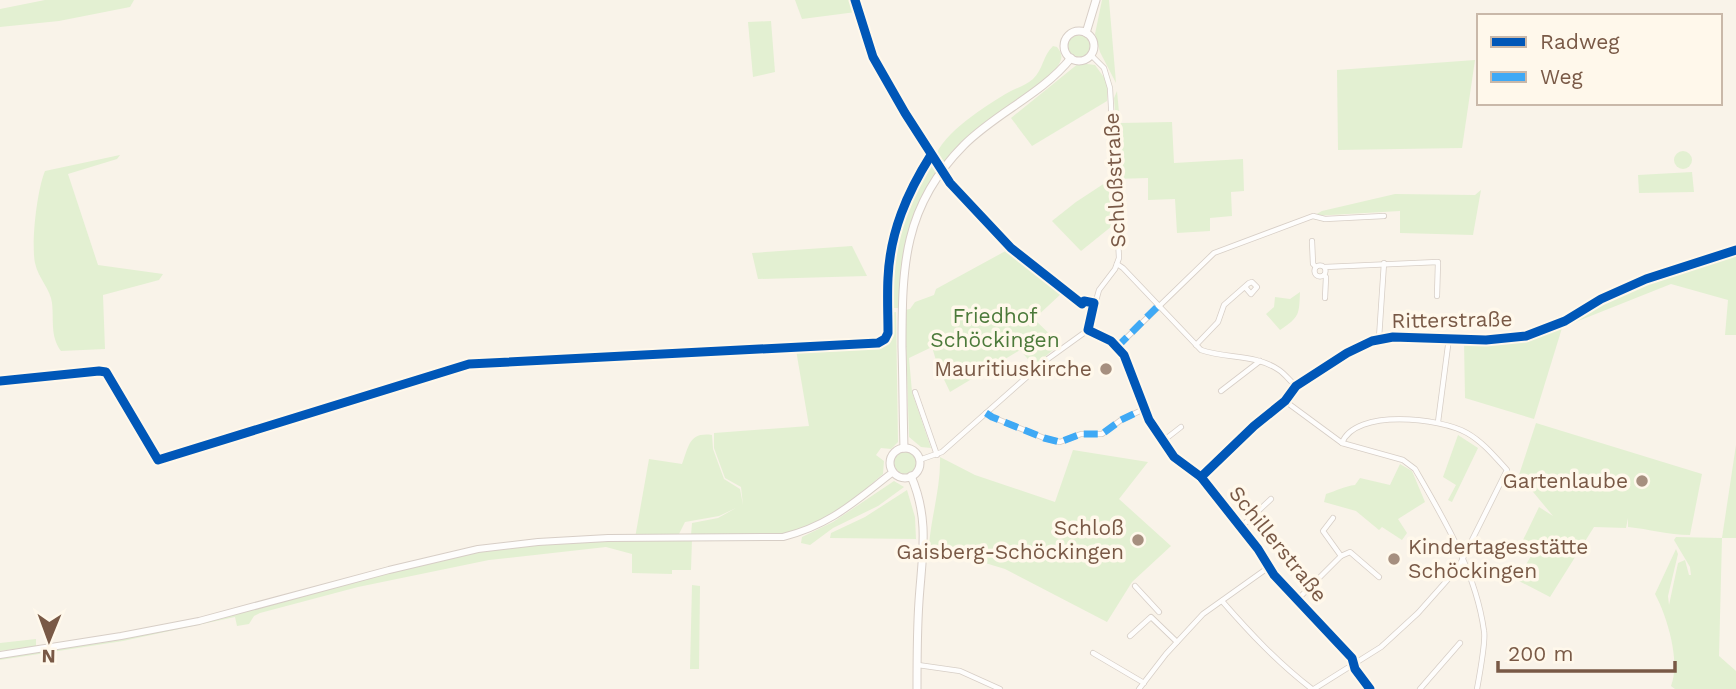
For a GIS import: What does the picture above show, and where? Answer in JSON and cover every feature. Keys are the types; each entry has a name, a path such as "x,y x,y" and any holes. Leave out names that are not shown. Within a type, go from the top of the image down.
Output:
{"main road":[{"path":"1086,33 1096,0"},
{"path":"1073,33 1086,33 1094,43 1091,55 1082,61 1071,58 1065,50 1067,39 1073,33"},
{"path":"904,448 903,273 910,237 919,211 937,179 964,146 988,124 1046,85 1071,58"},
{"path":"904,448 914,451 919,460 918,470 903,478 893,472 890,464 891,456 904,448"},
{"path":"911,476 922,508 924,531 917,629 917,689"}],"street":[{"name":"Schloßstraße","path":"1088,330 1099,290 1117,264 1110,88 1104,68 1091,55"},
{"path":"1117,347 1214,253 1313,216 1325,219 1384,216"},
{"path":"1312,241 1316,274 1324,275"},
{"name":"Ritterstraße","path":"1201,477 1254,426 1285,401 1296,386 1347,353 1380,338 1486,340 1527,336 1565,321 1601,299 1646,279 1736,250"},
{"path":"1316,267 1438,262 1437,296"},
{"path":"1117,264 1201,350 1260,360 1280,370 1296,386"},
{"path":"1380,338 1384,264"},
{"path":"1325,267 1325,298"},
{"path":"1196,345 1218,322 1224,305 1245,287"},
{"path":"919,460 937,455 1045,361 1088,330 1111,341 1124,355 1144,409 1163,441 1174,457 1201,477"},
{"path":"1438,422 1449,338"},
{"path":"1221,391 1260,360"},
{"path":"915,392 937,455"},
{"path":"1285,401 1342,443 1403,460 1415,469 1464,558 1485,633 1477,689"},
{"path":"986,413 1044,438 1060,442 1081,434 1102,434 1121,420 1144,409"},
{"path":"1222,601 1288,670 1313,689 1355,666 1402,629 1464,558 1507,470 1469,434 1438,422 1403,420 1368,423 1344,437 1342,443"},
{"path":"1163,441 1181,427"},
{"path":"0,655 199,621 388,570 478,549 608,538 783,537 809,530 830,520 893,472"},
{"name":"Schillerstraße","path":"1201,477 1269,567 1344,649 1370,689"},
{"path":"1241,527 1270,499"},
{"path":"1333,518 1323,531 1341,556"},
{"path":"1297,600 1341,556 1350,552 1379,577"},
{"path":"1139,689 1203,614 1269,567"},
{"path":"1130,635 1160,611 1135,586"},
{"path":"1151,617 1177,642"},
{"path":"1420,689 1460,643"},
{"path":"1093,653 1144,683"},
{"path":"917,666 960,671 1000,689"}],"green space":[{"path":"45,0 134,0 130,7 59,21 0,27 0,9"},
{"path":"795,0 853,0 856,12 802,19"},
{"path":"1102,0 1109,0 1116,83 1100,52 1095,34"},
{"path":"771,21 775,72 753,77 748,22"},
{"path":"1079,35 1087,38 1090,46 1087,54 1079,57 1071,54 1068,46 1071,38"},
{"path":"1053,46 1057,47 1061,56 1055,70 1037,87 978,128 941,166 935,158 946,139 978,112 1033,79"},
{"path":"1475,60 1462,148 1338,150 1337,70"},
{"path":"1079,63 1095,65 1108,83 1107,101 1032,146 1011,118"},
{"path":"1117,91 1120,123 1172,122 1174,163 1243,159 1244,191 1231,192 1232,216 1210,218 1210,231 1177,233 1175,199 1148,200 1148,178 1115,179 1119,133 1114,98"},
{"path":"1683,151 1689,154 1692,160 1689,166 1683,169 1677,166 1674,160 1677,154"},
{"path":"120,155 117,159 68,174 98,265 163,274 159,280 103,295 105,349 61,351 54,334 51,298 35,263 34,254 42,180 45,171"},
{"path":"931,155 942,171 910,237 902,308 888,308 890,249 895,230 908,196"},
{"path":"1692,172 1694,192 1639,193 1638,175"},
{"path":"1108,181 1112,226 1081,251 1052,221"},
{"path":"1481,190 1473,235 1400,233 1400,211 1313,216 1322,211 1395,194 1475,195"},
{"path":"852,246 867,276 758,279 752,253"},
{"name":"Friedhof Schöckingen","path":"1011,248 1062,293 1034,319 1060,344 1034,366 1020,350 950,392 932,347 909,358 912,392 931,448 921,447 909,437 905,310 910,309 915,302 934,295 936,289"},
{"path":"1736,251 1736,335 1725,335 1728,300 1671,284 1568,325 1564,318 1660,275"},
{"path":"1300,292 1297,314 1280,330 1266,314 1274,307 1275,297 1290,299"},
{"path":"896,312 898,442 891,449 881,448 876,455 884,461 883,474 837,511 811,526 771,535 691,535 692,523 718,518 736,508 719,516 685,522 677,538 692,539 691,570 672,570 672,574 632,573 632,554 606,547 489,560 358,587 260,613 254,616 249,624 237,626 235,617 123,641 0,660 0,655 164,628 478,549 635,538 649,459 682,464 691,442 699,436 712,435 713,449 724,479 740,489 743,505 741,487 725,478 714,448 714,433 809,426 796,350 882,347 888,341 889,313"},
{"path":"1559,326 1562,328 1534,419 1465,398 1464,341 1513,340"},
{"path":"1536,423 1702,474 1690,535 1628,527 1628,518 1626,528 1594,527 1550,597 1517,580 1535,549 1522,542 1539,507 1553,516 1519,475"},
{"path":"1458,435 1478,448 1452,502 1448,500 1456,485 1443,477"},
{"path":"1736,445 1736,538 1722,538"},
{"path":"1073,450 1148,462 1119,499 1171,546 1132,582 1107,622 1005,569 929,546 940,457 975,475 1055,502"},
{"path":"901,452 909,452 916,459 916,467 909,474 901,474 894,467 894,459"},
{"path":"1400,464 1412,471 1425,502 1398,519 1407,533 1402,540 1382,527 1379,530 1356,511 1324,502 1326,494 1355,485 1360,478 1390,485"},
{"path":"894,481 904,487 878,506 833,528 810,545 801,543 802,537 833,522"},
{"path":"907,490 915,517 916,539 830,538 831,533 865,517"},
{"path":"1676,537 1722,538 1719,656 1736,671 1736,689 1675,689 1671,686 1674,676 1673,652 1668,626 1655,594 1676,549 1678,554 1668,596 1669,605 1678,563 1685,560 1691,575 1690,567 1674,540"},
{"path":"692,585 700,586 699,669 690,669"},
{"path":"36,639 36,646 0,651 0,643"}],"marked path":[{"path":"1117,347 1158,306"},
{"path":"986,413 1044,438 1060,442 1081,434 1102,434 1121,420 1144,409"}],"cycle path":[{"path":"855,0 873,57 950,183 1011,248 1082,304 1084,301 1094,303 1088,330 1111,341 1124,355 1149,420 1174,457 1201,477 1258,549 1274,575 1352,658 1355,669 1370,689"},
{"path":"0,381 106,372 158,460 469,364 878,343 885,339 888,333 889,261 896,229 907,198 931,155"},
{"path":"1201,477 1254,426 1285,401 1296,386 1347,353 1372,341 1393,337 1486,340 1526,336 1565,321 1601,299 1646,279 1736,250"}],"place":[{"name":"Mauritiuskirche","path":"1106,369"},
{"name":"Gartenlaube","path":"1642,481"},
{"name":"Schloß Gaisberg-Schöckingen","path":"1138,540"},
{"name":"Kindertagesstätte Schöckingen","path":"1394,559"}]}
